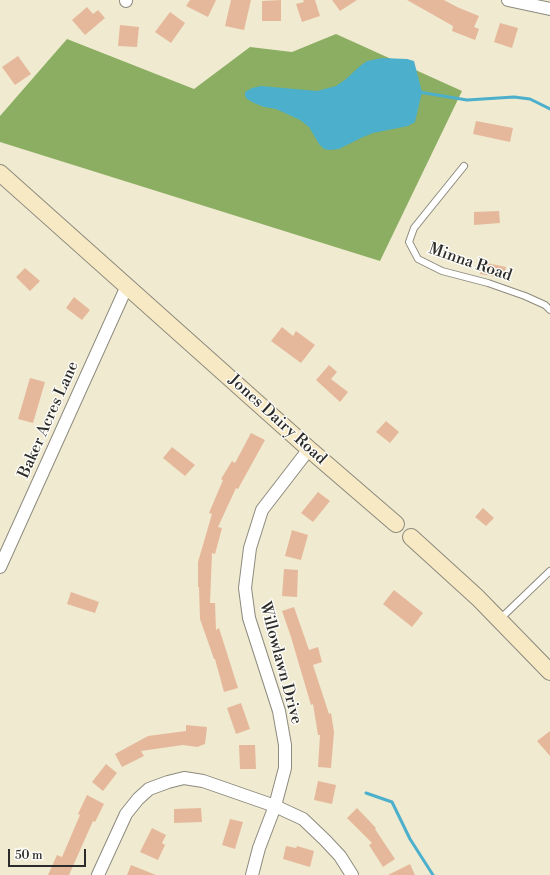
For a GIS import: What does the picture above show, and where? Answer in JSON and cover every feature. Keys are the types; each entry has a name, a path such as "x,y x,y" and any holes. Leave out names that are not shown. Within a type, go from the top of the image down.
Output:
{"street":[{"path":"508,0 550,9"},
{"name":"Jones Dairy Road","path":"0,173 309,449 411,537 478,598 550,672"},
{"name":"Baker Acres Lane","path":"0,567 127,286"},
{"name":"Willowlawn Drive","path":"252,875 259,848 275,806 285,768 285,745 279,711 249,618 245,588 250,548 262,510 309,449"},
{"path":"98,875 126,814 138,799 149,789 184,778 203,781 275,806 303,819 340,856 352,875"}],"lane":[{"name":"Minna Road","path":"464,166 414,228 409,242 418,259 442,270 488,283 525,296 545,305 550,310"},
{"path":"499,620 550,571"}],"green space":[{"path":"336,34 462,91 380,261 0,142 0,116 67,39 194,89 250,47 292,52"}],"water":[{"path":"382,58 407,59 414,61 422,92 415,122 408,126 373,133 339,149 324,149 319,144 309,127 300,120 276,109 264,107 254,103 245,96 245,92 252,88 261,86 317,91 336,86 367,61"}],"building":[{"path":"190,0 216,0 208,17 186,6"},
{"path":"231,0 251,0 244,30 225,26"},
{"path":"281,0 281,21 262,21 262,1"},
{"path":"303,0 315,0 320,16 302,22 296,4 304,2"},
{"path":"332,0 357,0 340,11"},
{"path":"407,0 444,0 479,16 474,27 479,29 475,40 452,31 453,26"},
{"path":"87,7 93,14 98,10 105,18 85,35 72,20"},
{"path":"170,12 185,23 171,43 155,32"},
{"path":"500,23 518,28 512,48 494,42"},
{"path":"120,25 139,27 137,47 118,46"},
{"path":"18,56 31,74 15,85 2,67"},
{"path":"476,121 513,128 510,142 473,134"},
{"path":"499,211 500,223 474,225 474,212"},
{"path":"482,262 506,267 504,278 480,274"},
{"path":"25,268 40,281 30,291 16,277"},
{"path":"74,297 90,310 82,320 66,308"},
{"path":"282,327 293,336 296,331 315,345 301,363 271,341"},
{"path":"329,365 337,372 331,379 348,392 340,402 316,380"},
{"path":"30,378 45,382 33,423 18,419"},
{"path":"386,421 399,432 390,443 376,432"},
{"path":"251,433 265,440 238,489 236,488 218,527 222,528 215,554 212,553 210,603 215,603 216,630 219,628 238,688 224,692 215,659 200,619 198,562 212,514 209,513 223,480 221,479 232,461 235,463"},
{"path":"172,447 195,465 185,476 163,458"},
{"path":"318,492 330,501 313,522 301,513"},
{"path":"483,508 494,518 486,526 475,517"},
{"path":"292,530 308,535 301,560 285,556"},
{"path":"284,569 298,570 297,597 282,596"},
{"path":"394,590 423,613 412,627 383,604"},
{"path":"71,592 99,602 95,613 67,604"},
{"path":"294,607 309,650 318,647 322,662 313,665 329,714 331,713 334,732 331,768 318,767 320,735 318,735 313,704 311,705 282,611"},
{"path":"241,703 250,729 236,734 227,708"},
{"path":"186,725 207,727 205,744 197,747 183,745 141,751 144,756 122,767 115,754 148,736 186,731"},
{"path":"550,731 550,756 537,741"},
{"path":"239,745 255,745 256,769 240,769"},
{"path":"106,764 117,773 103,791 92,782"},
{"path":"318,781 336,785 332,804 314,800"},
{"path":"87,795 104,804 95,822 93,821 69,875 48,875 57,855 62,857 80,815 78,814"},
{"path":"201,808 202,822 174,823 174,809"},
{"path":"357,808 376,828 375,829 395,859 383,867 369,845 372,843 347,818"},
{"path":"230,819 243,822 235,849 222,845"},
{"path":"152,828 166,835 162,843 165,845 158,860 140,852"},
{"path":"286,846 296,848 297,846 314,851 310,867 283,859"},
{"path":"410,864 415,875 388,875"},
{"path":"131,865 156,875 127,875"}],"waterway":[{"path":"419,92 467,100 514,97 530,99 550,109"},
{"path":"366,793 392,802 410,839 433,875"}]}
